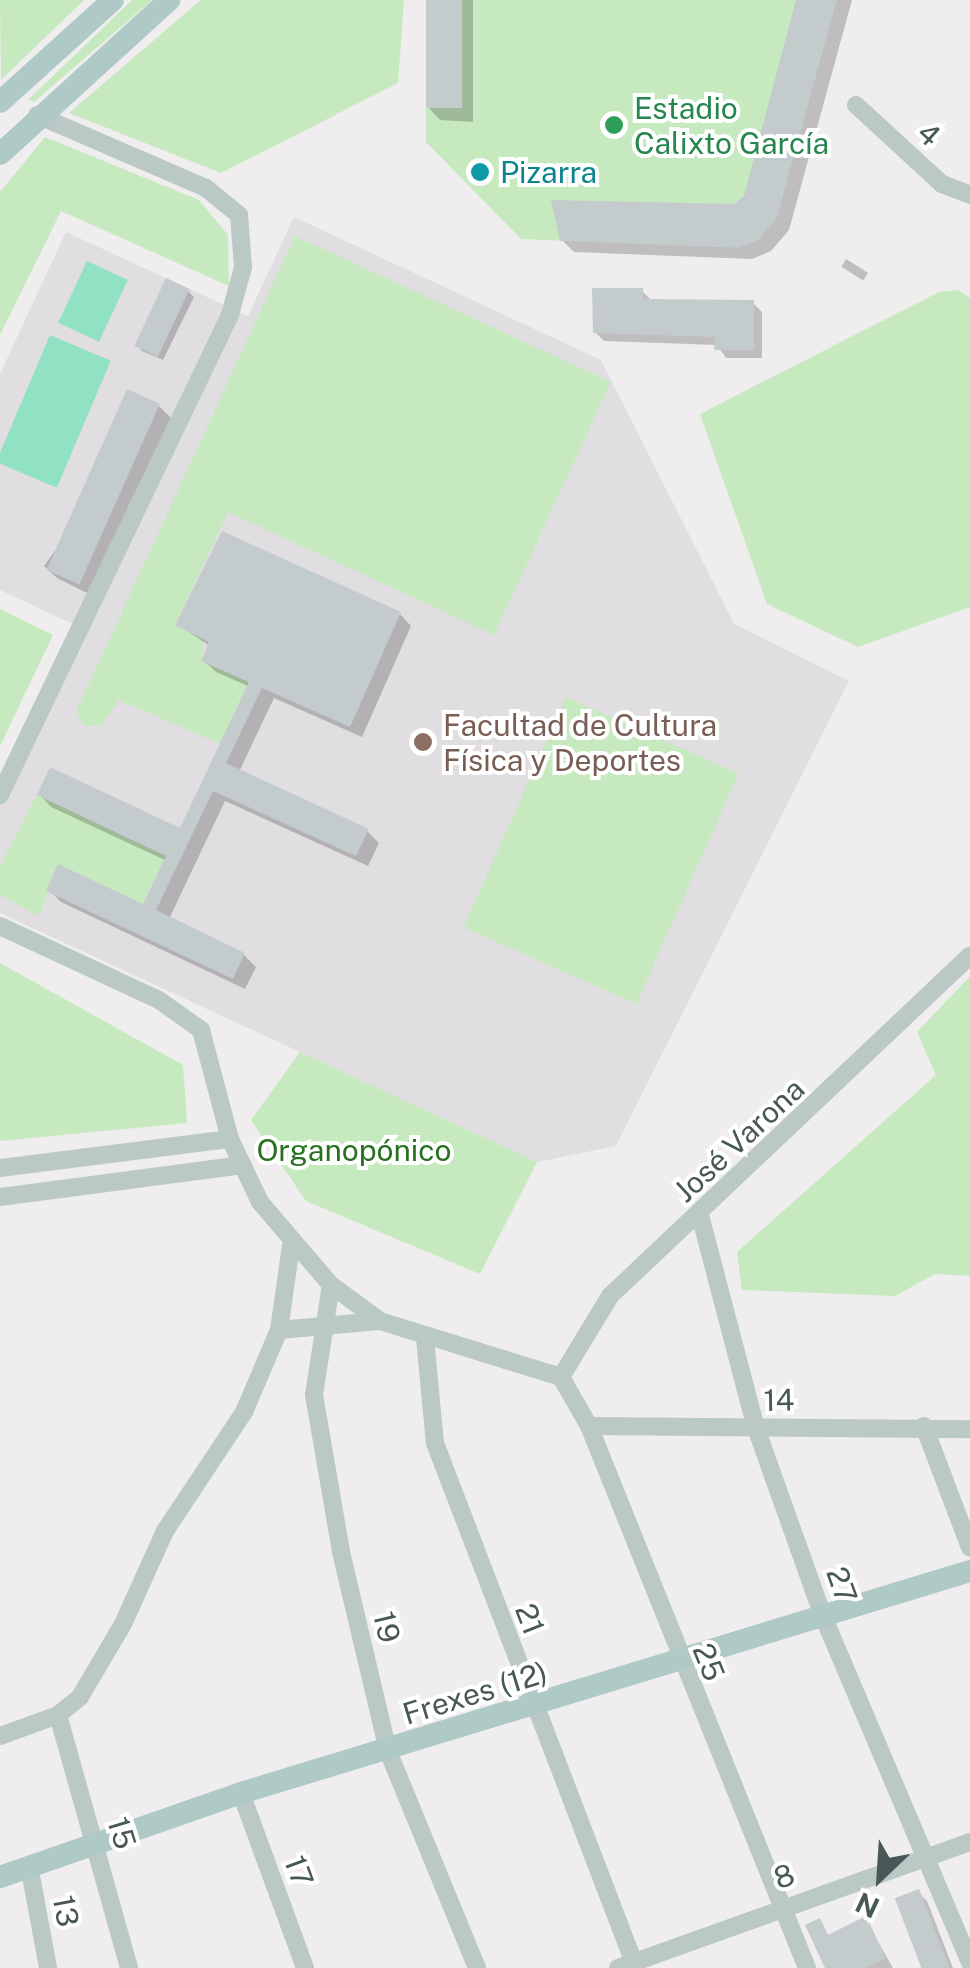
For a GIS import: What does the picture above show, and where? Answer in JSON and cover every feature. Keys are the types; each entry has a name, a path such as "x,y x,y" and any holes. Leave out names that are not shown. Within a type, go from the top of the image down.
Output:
{"main road":[{"path":"38,115 0,101 113,0"},
{"path":"5,140 169,0"},
{"name":"Frexes (12)","path":"0,1877 97,1839 241,1793 388,1752 970,1571"}],"street":[{"name":"4","path":"856,105 942,184 970,195"},
{"path":"0,794 230,315 242,267 239,215 206,188 38,115"},
{"path":"0,926 159,1000 201,1030 230,1140 242,1165 291,1246 331,1285 380,1321 425,1338 562,1377"},
{"name":"José Varona","path":"562,1377 610,1296 970,956"},
{"path":"0,1168 230,1140"},
{"path":"0,1197 242,1165"},
{"name":"27","path":"700,1214 756,1428 824,1616 970,1962"},
{"path":"0,1736 58,1715 80,1697 123,1624 165,1532 244,1412 280,1330 291,1246"},
{"name":"19","path":"331,1285 314,1395 341,1552 388,1752 478,1968"},
{"path":"280,1330 380,1321"},
{"name":"21","path":"425,1338 435,1442 630,1966"},
{"name":"25","path":"562,1377 589,1426 678,1660 806,1968"},
{"name":"14","path":"589,1426 970,1429"},
{"path":"924,1426 970,1548"},
{"name":"15","path":"58,1715 97,1839 128,1968"},
{"name":"17","path":"241,1793 305,1968"},
{"name":"8","path":"630,1966 782,1906 970,1842"},
{"name":"13","path":"29,1865 48,1968"}],"shaded area":[{"name":"Facultad de Cultura Física y Deportes","path":"294,217 601,360 734,624 849,681 616,1146 537,1162 0,913 0,804 81,628 0,590 0,374 66,232 248,316"},
{"path":"87,261 128,280 99,342 58,323"},
{"path":"50,335 111,361 57,488 0,464 0,453"}],"green space":[{"path":"0,0 84,0 1,80"},
{"path":"132,0 152,0 34,102 28,100"},
{"path":"201,0 404,0 398,83 221,173 69,113"},
{"name":"Estadio Calixto García","path":"426,0 837,0 777,218 759,240 739,248 521,239 426,142"},
{"path":"45,137 199,200 228,235 229,286 61,211 0,335 0,192"},
{"path":"295,236 611,382 494,635 228,512 175,625 204,640 201,661 249,682 220,744 119,700 102,725 85,726 76,712"},
{"path":"958,290 970,298 970,607 858,647 767,604 700,414 939,292"},
{"path":"0,609 53,635 0,746"},
{"path":"566,697 739,774 636,1004 464,927"},
{"path":"37,795 166,856 143,904 58,865 39,916 0,895 0,866"},
{"path":"0,963 183,1065 187,1123 0,1141"},
{"path":"970,976 970,1276 935,1274 895,1296 742,1290 737,1252 936,1075 917,1032"},
{"name":"Organopónico","path":"300,1052 537,1162 480,1274 306,1201 251,1120"}],"building":[{"path":"426,0 462,0 462,108 426,108"},
{"path":"796,0 837,0 777,218 759,240 739,248 560,241 551,200 734,204 744,196"},
{"path":"166,278 190,289 158,357 134,346"},
{"path":"592,288 643,288 643,299 754,300 754,350 714,350 715,337 593,333"},
{"path":"127,389 160,404 79,585 46,570"},
{"path":"222,531 401,612 350,727 262,688 226,763 369,829 356,856 213,791 156,910 245,953 233,979 46,891 58,864 143,904 166,856 37,795 50,767 180,828 249,682 201,661 209,642 175,625"},
{"path":"919,1889 949,1968 921,1968 895,1898"},
{"path":"866,1916 886,1958 866,1968 825,1968 805,1925 820,1918 828,1935"}],"place":[{"name":"Estadio Calixto García","path":"614,125"},
{"name":"Pizarra","path":"480,172"},
{"name":"Facultad de Cultura Física y Deportes","path":"423,742"}]}
